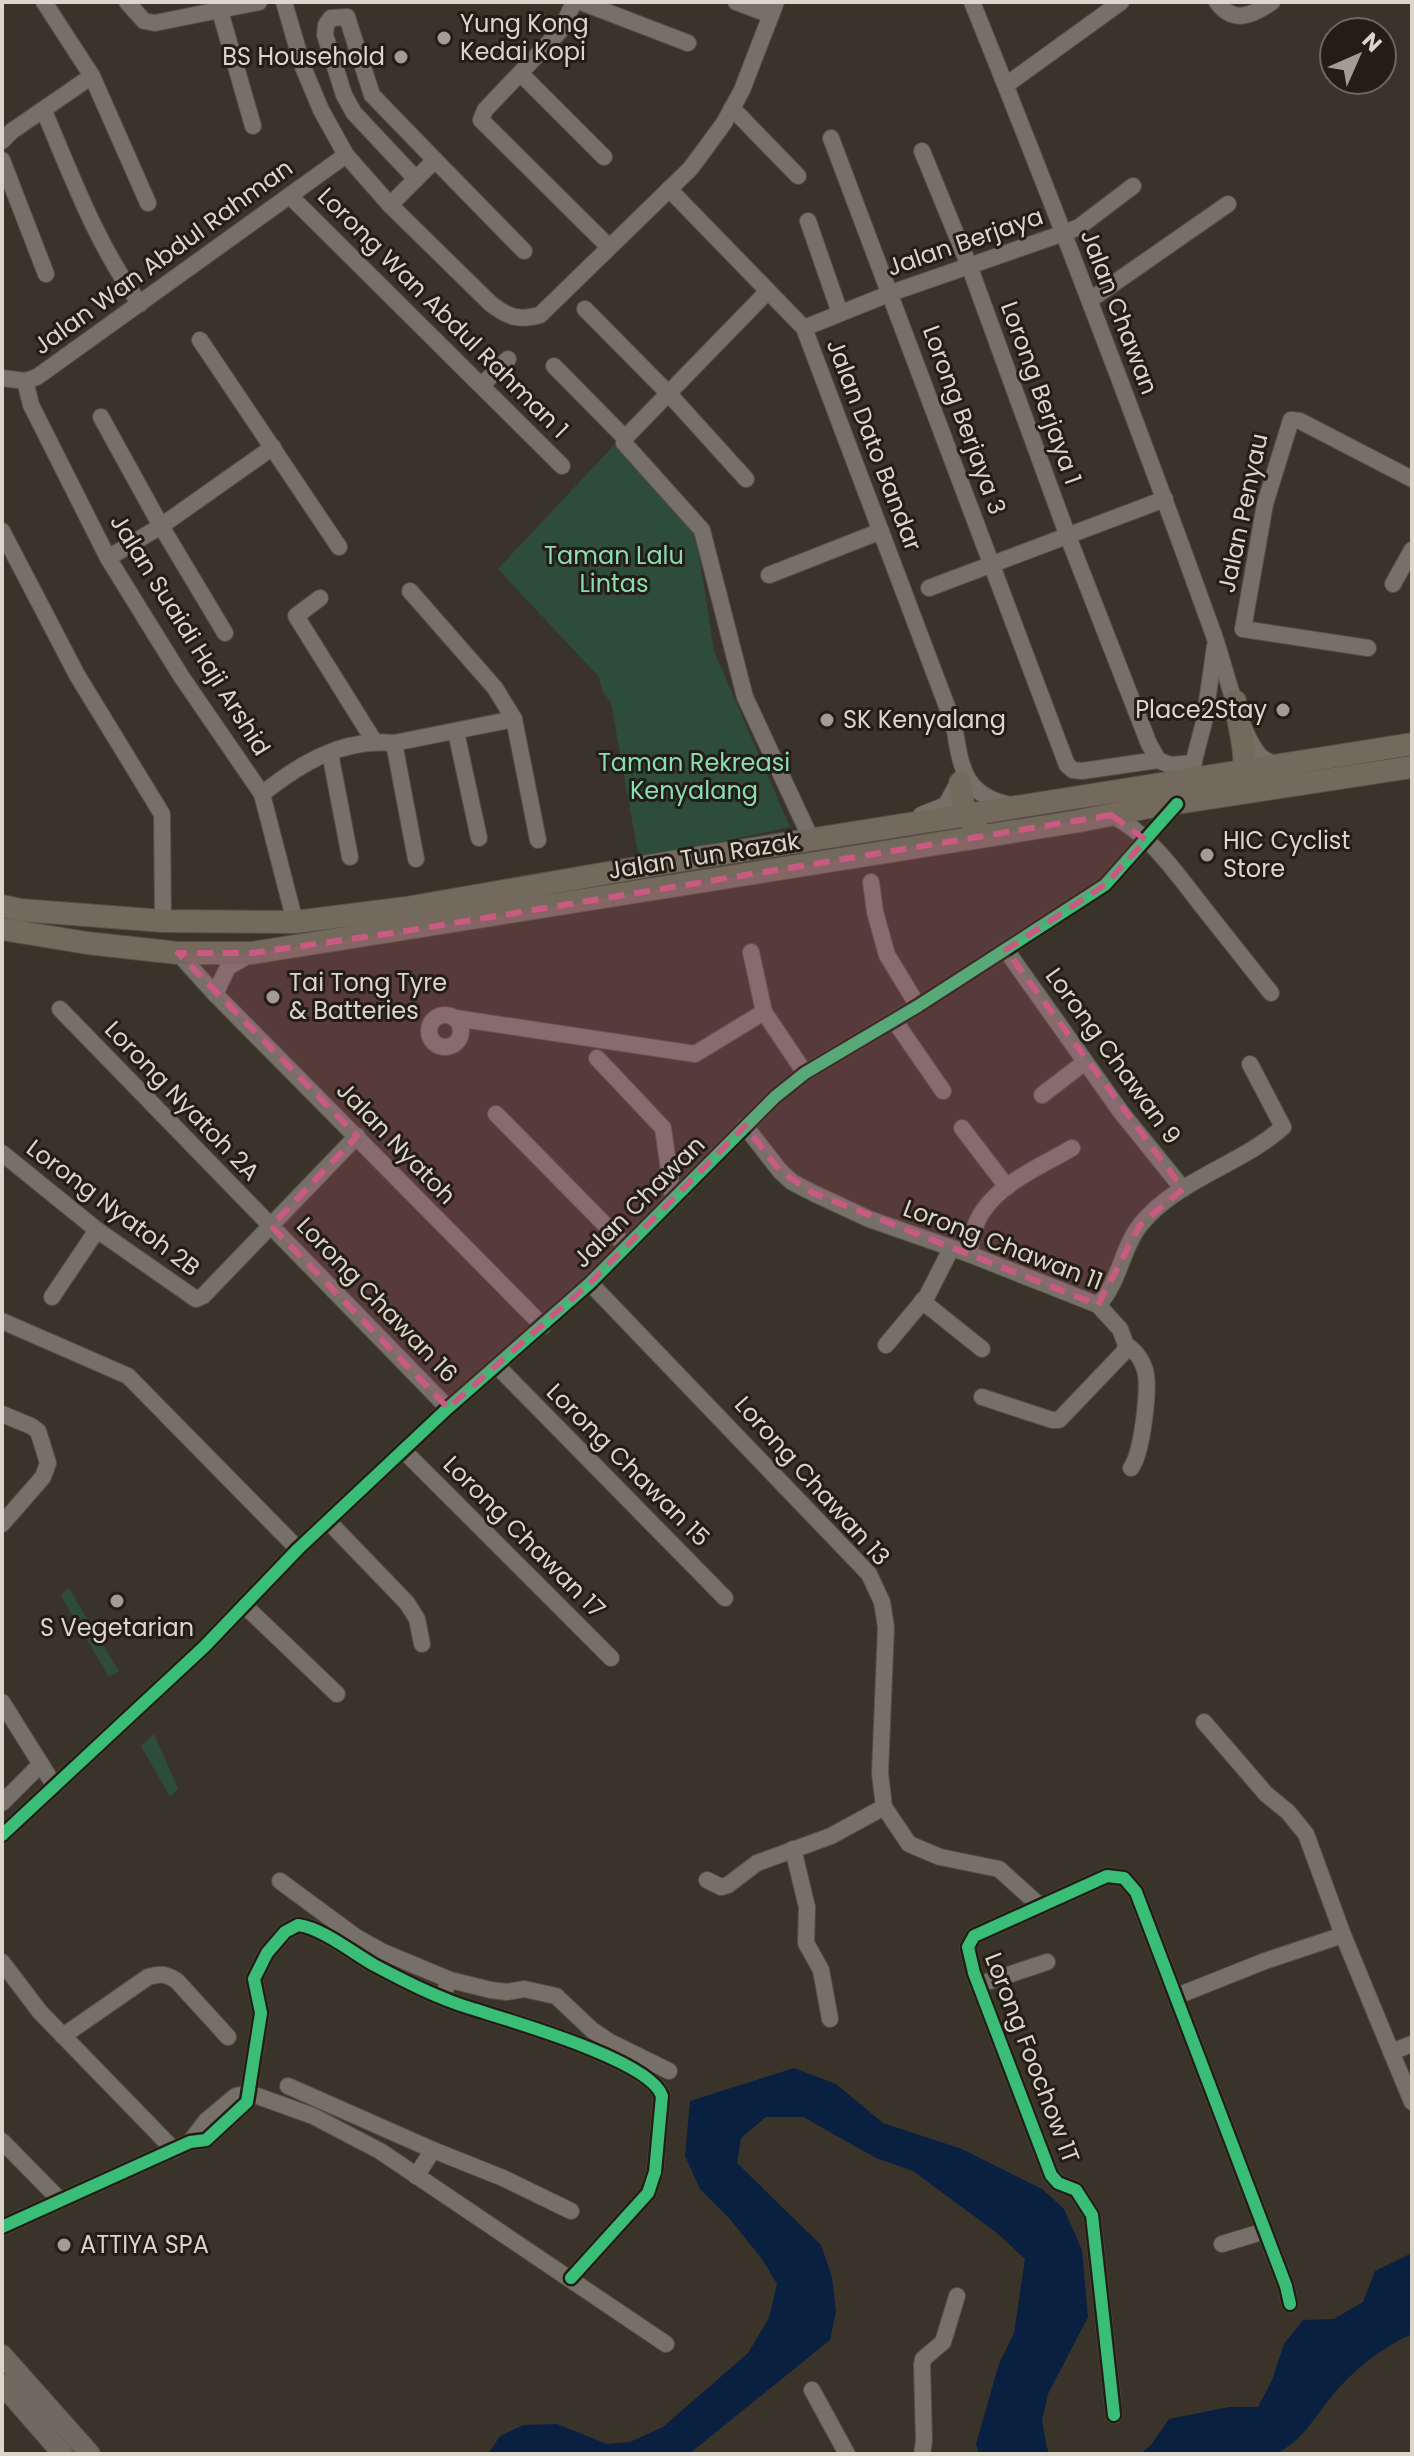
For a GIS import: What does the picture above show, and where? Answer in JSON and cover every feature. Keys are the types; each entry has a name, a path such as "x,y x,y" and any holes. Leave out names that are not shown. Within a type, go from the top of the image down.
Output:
{"highway":[{"path":"1227,795 1243,780 1244,771 1233,696"},
{"name":"Jalan Tun Razak","path":"2,906 163,921 295,922 406,908 884,830 1020,807 1191,772 1244,771 1412,744"},
{"name":"Jalan Tun Razak","path":"2,929 178,953 252,953 1412,767"},
{"path":"960,772 965,816 976,825 1075,812 1144,808"}],"main road":[{"path":"2,2355 90,2454"},
{"path":"2,2384 63,2454"}],"street":[{"path":"44,2 92,76 148,203"},
{"path":"127,2 144,21 155,23 219,6 259,2"},
{"path":"144,2 155,23"},
{"path":"284,2 303,67 321,110 346,155 390,205 491,304 515,318 540,315 690,169 742,90 773,8 736,2"},
{"path":"574,2 561,30 485,110 481,120 609,247"},
{"path":"581,2 688,43"},
{"name":"Jalan Chawan","path":"972,2 1165,499 1233,696"},
{"path":"1006,85 1121,2"},
{"path":"1217,2 1229,15 1240,18 1272,2"},
{"path":"219,6 253,126"},
{"path":"416,179 348,103 325,35 331,18 347,17 372,95 524,251"},
{"path":"520,73 604,157"},
{"path":"5,131 44,111 92,76"},
{"path":"732,108 798,176"},
{"path":"44,111 100,242 140,304"},
{"name":"Lorong Berjaya 3","path":"831,138 1067,765 1073,770 1082,771 1158,760 1191,772"},
{"name":"Lorong Berjaya 1","path":"922,151 970,268 1067,534 1158,760"},
{"name":"Jalan Wan Abdul Rahman","path":"2,378 25,381 37,377 346,155"},
{"path":"2,160 46,274"},
{"path":"390,205 435,160"},
{"name":"Jalan Berjaya","path":"804,328 891,293 970,268 1079,227 1133,186"},
{"name":"Jalan Dato Bandar","path":"669,189 804,328 954,725 960,772"},
{"name":"Lorong Wan Abdul Rahman 1","path":"290,196 562,466"},
{"path":"1090,300 1228,204"},
{"path":"808,221 840,313"},
{"path":"625,438 768,291"},
{"path":"585,309 669,394 746,479"},
{"path":"200,340 339,547"},
{"path":"482,385 508,359"},
{"path":"554,366 625,438 627,448 702,530 739,682 812,841"},
{"name":"Jalan Suaidi Haji Arshid","path":"25,381 31,405 108,558 181,676 262,794 295,922"},
{"path":"101,417 225,633"},
{"name":"Jalan Penyau","path":"1216,640 1243,629 1265,504 1291,420 1300,421 1412,479"},
{"path":"108,558 161,526 273,447"},
{"path":"929,588 1165,499"},
{"path":"2,531 77,675 162,814 163,921"},
{"path":"769,575 881,531"},
{"path":"1393,584 1412,550"},
{"path":"410,591 495,688 514,719 538,840"},
{"path":"320,598 296,616 374,741"},
{"path":"1243,629 1368,648"},
{"path":"1191,772 1210,690 1216,640"},
{"path":"1210,690 1220,684 1233,696 1259,754 1280,766"},
{"path":"262,794 311,758 374,741 394,743 514,719"},
{"path":"456,732 479,838"},
{"path":"394,743 416,859"},
{"path":"330,753 350,857"},
{"path":"884,830 946,805 960,772 989,801 1020,807"},
{"name":"Jalan Chawan","path":"2,1835 204,1647 298,1549 403,1450 590,1283 745,1126 805,1073 918,1006 1105,885 1177,804"},
{"path":"1111,815 1146,840 1171,867 1271,993"},
{"path":"871,882 875,912 887,955 918,1006"},
{"name":"Lorong Chawan 9","path":"1006,950 1121,1112 1183,1189"},
{"path":"751,952 764,1012 805,1073"},
{"name":"Jalan Nyatoh","path":"178,953 543,1326"},
{"path":"215,994 228,967 252,953"},
{"name":"Lorong Nyatoh 2A","path":"60,1009 271,1226"},
{"path":"455,1018 695,1054 764,1012"},
{"path":"894,1020 943,1091"},
{"path":"597,1058 663,1128 673,1198"},
{"path":"1042,1095 1085,1062"},
{"path":"1098,1305 1112,1288 1140,1225 1183,1189 1283,1127 1250,1064"},
{"path":"496,1114 626,1246"},
{"name":"Lorong Chawan 11","path":"745,1126 792,1182 869,1219 1098,1305 1120,1329 1126,1345 1132,1348 1145,1371 1139,1446 1131,1468"},
{"path":"962,1128 1007,1187"},
{"path":"271,1226 357,1136"},
{"path":"969,1254 983,1210 1007,1187 1072,1148"},
{"name":"Lorong Nyatoh 2B","path":"2,1153 97,1230 196,1299 203,1296 271,1226"},
{"name":"Lorong Chawan 16","path":"271,1226 448,1408"},
{"path":"52,1297 97,1230"},
{"path":"886,1345 922,1301 951,1249"},
{"name":"Lorong Chawan 13","path":"590,1283 869,1574 882,1602 886,1627 880,1773 884,1807 894,1825 909,1844 940,1857 993,1867 1005,1873 1040,1906"},
{"path":"922,1301 982,1349"},
{"path":"2,1321 128,1376 298,1549"},
{"path":"982,1397 1059,1420 1119,1359 1126,1345"},
{"name":"Lorong Chawan 15","path":"496,1365 725,1598"},
{"path":"2,1414 38,1431 48,1463 43,1477 2,1524"},
{"name":"Lorong Chawan 17","path":"403,1450 611,1658"},
{"path":"328,1521 407,1603 417,1619 422,1644"},
{"path":"245,1606 337,1694"},
{"path":"2,1702 54,1785"},
{"path":"1204,1722 1266,1794 1288,1812 1306,1834 1343,1935 1412,2102"},
{"path":"2,1803 41,1764"},
{"path":"707,1880 721,1887 728,1885 757,1863 831,1836 884,1807"},
{"path":"793,1849 807,1907 806,1943 821,1970 830,2019"},
{"name":"Lorong Foochow 1T","path":"1114,2415 1092,2215 1076,2190 1058,2183 1051,2175 978,1985 969,1955 969,1941 974,1936 1107,1876 1124,1878 1136,1892 1177,1996 1290,2304"},
{"path":"280,1881 356,1937 383,1952 450,1980 491,1990 507,1992 524,1989 556,1996 592,2030 610,2042 669,2071"},
{"path":"2,2227 182,2146 206,2140 242,2108 249,2093 249,2076 261,2013 254,1979 267,1953 292,1927 298,1925 311,1928 375,1965 442,1997 560,2036 605,2055 652,2082 661,2091 655,2172 648,2193 571,2278"},
{"path":"1177,1996 1265,1961 1343,1935"},
{"path":"2,1962 18,1986 63,2036 182,2146"},
{"path":"978,1985 1047,1962"},
{"path":"63,2036 148,1977 157,1974 168,1975 177,1981 228,2037"},
{"path":"442,1997 450,1980"},
{"path":"1391,2052 1412,2044"},
{"path":"288,2086 503,2178 571,2211"},
{"path":"249,2093 274,2100 364,2141 666,2344"},
{"path":"2,2141 60,2200"},
{"path":"416,2176 433,2150"},
{"path":"1222,2244 1265,2231"},
{"path":"922,2454 923,2359 943,2342 957,2296"},
{"path":"812,2390 847,2454"}],"highlighted area":[{"path":"1111,815 1146,840 1105,885 1006,950 1183,1189 1140,1225 1098,1305 813,1193 780,1171 745,1126 590,1283 448,1408 271,1226 357,1136 178,953 252,953 393,933"}],"green space":[{"path":"616,443 696,535 714,651 790,827 639,859 611,703 602,690 599,677 498,569"},
{"path":"68,1587 119,1671 109,1677 61,1596"},
{"path":"154,1734 178,1788 170,1797 141,1746"}],"water":[{"path":"794,2068 836,2084 883,2123 962,2149 1042,2189 1064,2209 1082,2250 1088,2317 1048,2394 1042,2420 1050,2454 979,2454 976,2444 999,2364 1014,2333 1025,2259 997,2233 913,2171 876,2158 803,2117 766,2117 741,2138 737,2163 821,2245 832,2277 836,2312 830,2340 689,2454 488,2454 500,2436 523,2425 557,2424 607,2444 630,2442 663,2427 748,2353 769,2318 777,2284 762,2259 729,2218 700,2189 685,2156 690,2101"},
{"path":"1412,2253 1412,2334 1359,2368 1293,2443 1275,2454 1140,2454 1151,2445 1169,2419 1229,2407 1258,2407 1272,2380 1284,2344 1303,2320 1334,2319 1363,2302 1375,2271"}],"cycle path":[{"path":"2,1835 204,1647 298,1549 448,1408 590,1283 775,1097 805,1073 918,1006 1105,885 1177,804"},
{"path":"1114,2415 1092,2215 1076,2190 1058,2183 1051,2175 974,1973 968,1947 974,1936 1107,1876 1124,1878 1136,1892 1286,2286 1290,2304"},
{"path":"2,2227 190,2142 206,2140 247,2102 261,2013 254,1979 267,1953 285,1932 298,1925 327,1936 374,1965 433,1994 576,2043 633,2069 652,2082 662,2096 655,2172 648,2193 571,2278"}],"place":[{"name":"Yung Kong Kedai Kopi","path":"444,38"},
{"name":"BS Household","path":"401,57"},
{"name":"Place2Stay","path":"1283,710"},
{"name":"SK Kenyalang","path":"827,720"},
{"name":"HIC Cyclist Store","path":"1207,855"},
{"name":"Tai Tong Tyre & Batteries","path":"273,997"},
{"name":"S Vegetarian","path":"117,1601"},
{"name":"ATTIYA SPA","path":"64,2245"}],"park label":[{"name":"Taman Lalu Lintas","path":"614,570"},
{"name":"Taman Rekreasi Kenyalang","path":"694,777"}]}
